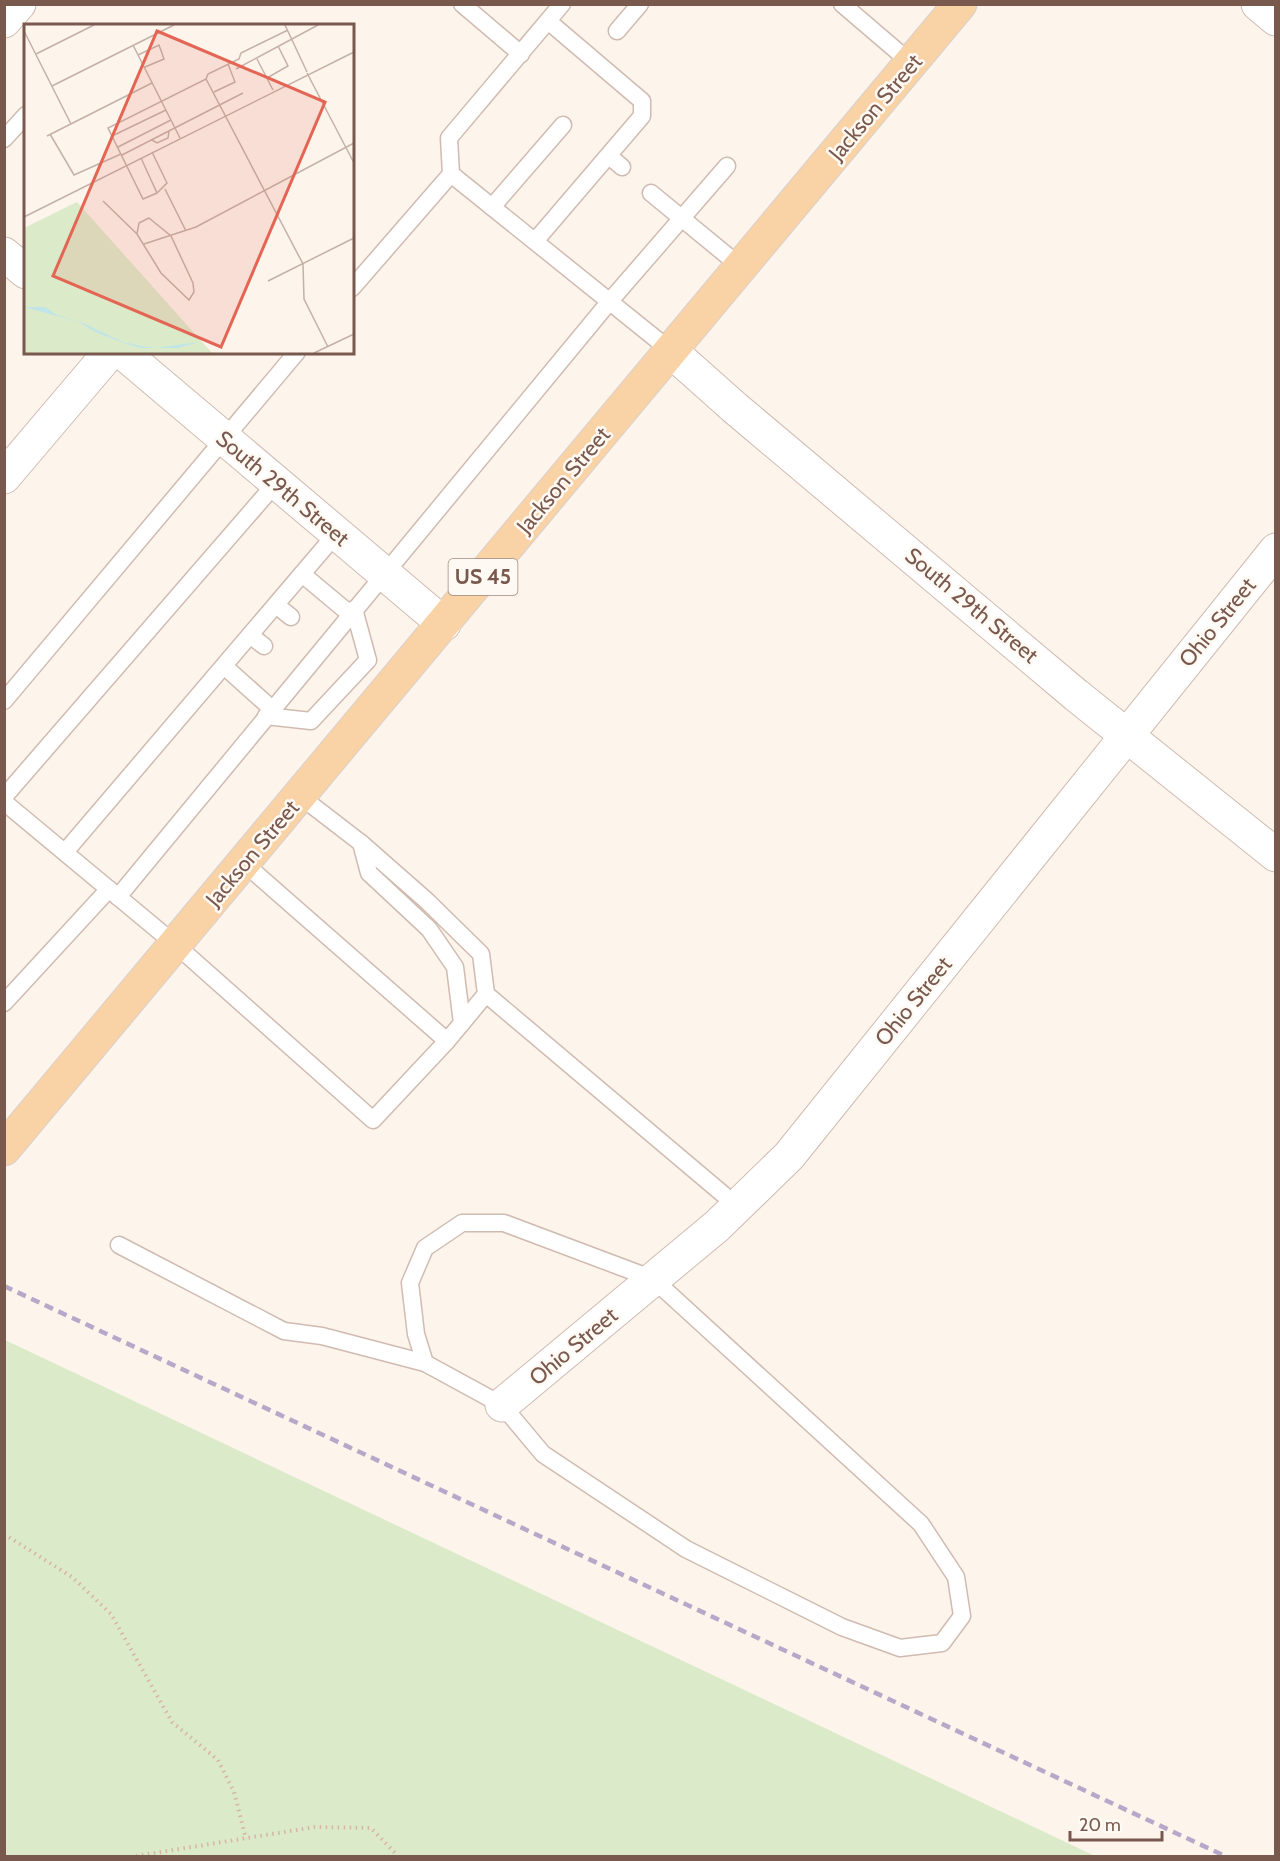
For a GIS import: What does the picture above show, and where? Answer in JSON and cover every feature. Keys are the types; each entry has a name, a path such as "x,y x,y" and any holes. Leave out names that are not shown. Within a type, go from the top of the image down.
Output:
{"main road":[{"name":"Jackson Street","path":"4,1149 960,4"}],"street":[{"path":"4,21 19,4"},
{"path":"1258,4 1275,19"},
{"name":"South 29th Street","path":"671,351 735,408 1125,735 1191,784 1275,855"},
{"path":"4,477 108,354"},
{"name":"South 29th Street","path":"124,354 444,624"},
{"name":"Ohio Street","path":"502,1405 737,1206 789,1155 1275,550"}],"lane":[{"path":"462,4 521,54"},
{"path":"354,286 450,174 449,138 562,4"},
{"path":"617,32 640,4"},
{"path":"842,5 911,63"},
{"path":"536,240 642,116 642,101 548,21"},
{"path":"598,86 609,73"},
{"path":"4,139 24,117"},
{"path":"492,207 562,125"},
{"path":"609,156 622,167"},
{"path":"4,1003 113,893 269,712 296,672 352,612 610,301 727,166"},
{"path":"450,174 536,240 671,351"},
{"path":"651,193 741,267"},
{"path":"4,701 295,354"},
{"path":"276,483 4,800 176,945 374,1120 447,1041 486,994"},
{"path":"65,852 336,534"},
{"path":"224,666 269,712 312,721 368,660 352,612 302,574"},
{"path":"276,605 291,617"},
{"path":"250,635 264,646"},
{"path":"300,796 361,843 481,954 486,994 737,1206"},
{"path":"361,843 369,873 429,929 455,967 462,1023"},
{"path":"244,863 447,1041"},
{"path":"119,1245 284,1331 322,1336 425,1363 502,1405 543,1454 687,1549 842,1627 900,1648 942,1643 962,1616 956,1576 921,1524 653,1279 504,1223 462,1223 425,1248 410,1283 416,1334 425,1363"}],"path":[{"path":"4,1534 72,1577 111,1614 172,1722 218,1760 234,1792 246,1839"},
{"path":"136,1857 315,1827 371,1828 398,1857"}],"green space":[{"path":"5,1340 1095,1856 5,1856"}],"railway":[{"path":"4,1286 1225,1856"}]}
